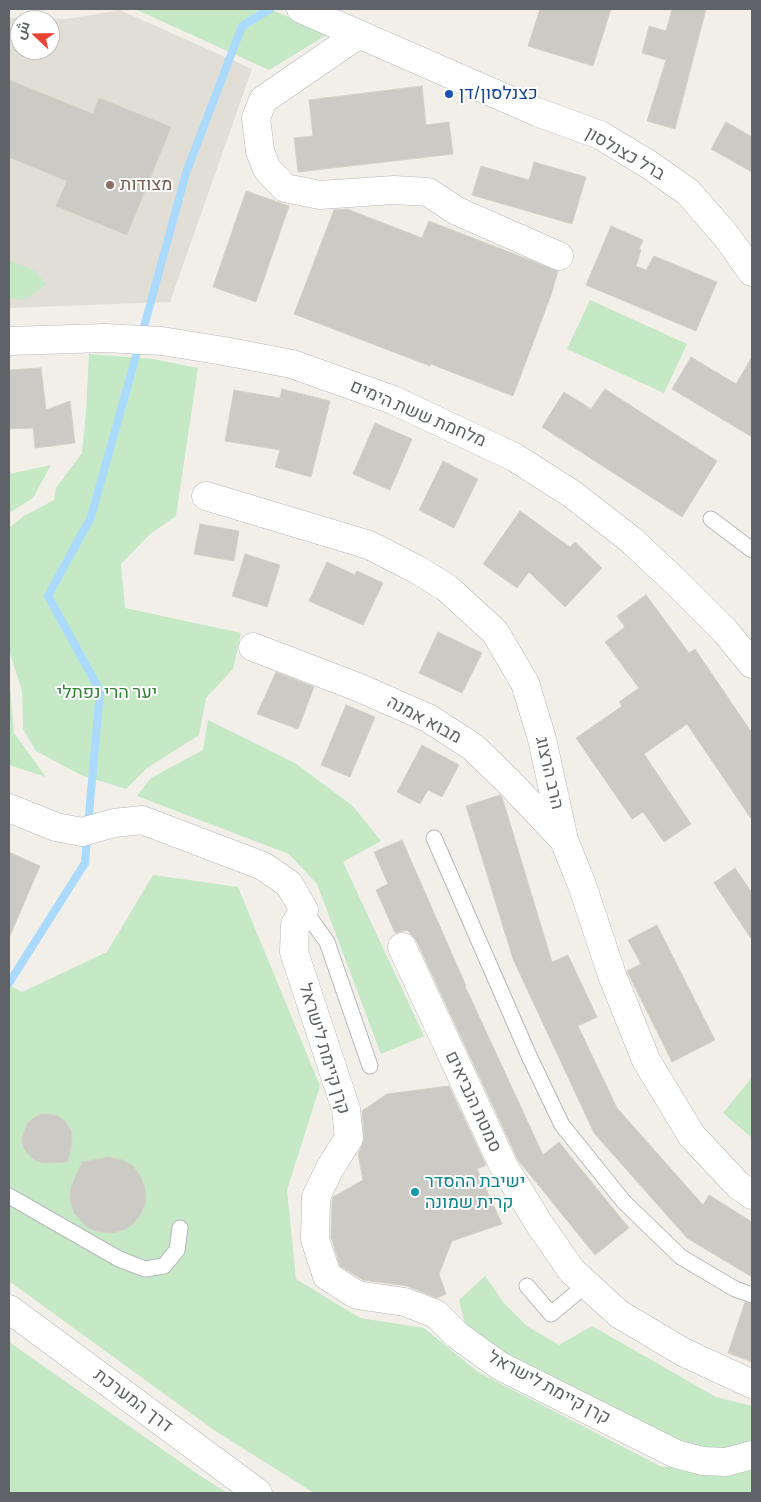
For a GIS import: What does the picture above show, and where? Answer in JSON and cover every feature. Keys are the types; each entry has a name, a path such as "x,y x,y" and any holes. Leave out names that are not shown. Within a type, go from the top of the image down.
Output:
{"street":[{"name":"ברל כצנלסון","path":"301,9 538,112 600,135 648,164 688,192 727,237 752,272"},
{"path":"358,34 263,100 256,118 260,151 266,169 285,188 320,194 394,190 428,192 457,211 559,256"},
{"name":"מלחמת ששת הימים","path":"9,341 105,338 162,341 292,364 393,400 514,456 572,494 630,540 678,584 725,631 752,664"},
{"name":"הרב הרצוג","path":"206,496 369,545 416,569 447,588 495,632 526,683 542,739 564,840 582,885 612,975 646,1060 692,1136 738,1185 752,1195"},
{"name":"מבוא אמנה","path":"253,647 360,688 428,718 473,747 512,784 564,840"},
{"path":"9,808 56,826 82,832 114,823 142,820 263,866 289,884 304,910"},
{"name":"קרן קיימת לישראל","path":"304,910 295,925 294,952 346,1109 349,1138 330,1168 316,1197 315,1239 327,1276 357,1295 405,1302 436,1314 456,1335 500,1366 676,1454 703,1461 726,1462 752,1455"},
{"name":"סמטת הנביאים","path":"402,947 502,1165 572,1271 619,1314 683,1352 752,1384"},
{"name":"דרך המערכת","path":"9,1309 258,1493"}],"lane":[{"path":"711,519 752,550"},
{"path":"434,838 530,1058 562,1125 624,1202 681,1257 736,1289 752,1295"},
{"path":"304,910 327,942 370,1066"},
{"path":"9,1196 119,1260 145,1270 164,1266 177,1250 180,1228"},
{"path":"527,1286 551,1314 587,1284"}],"shaded area":[{"name":"מצודות","path":"120,10 252,69 170,302 9,308 9,18 10,60 60,60 60,19"}],"green space":[{"path":"135,9 270,9 328,34 269,70"},
{"path":"9,260 35,271 46,284 24,300 9,298"},
{"path":"590,300 687,344 664,393 567,349"},
{"name":"יער הרי נפתלי","path":"89,354 153,359 198,368 176,516 150,534 121,564 125,608 241,633 233,669 206,698 199,735 147,768 126,789 81,775 36,751 23,729 22,691 9,650 9,528 24,516 54,500 56,488 82,453"},
{"path":"51,465 33,498 9,513 9,474"},
{"path":"9,678 14,733 46,777 9,765"},
{"path":"208,720 295,763 353,806 381,841 343,862 424,1036 381,1054 317,884 289,854 137,796 151,778 203,750"},
{"path":"153,875 238,887 320,1086 287,1190 296,1279 360,1318 424,1328 478,1372 662,1467 752,1466 752,1493 314,1493 214,1430 9,1281 9,985 22,992 107,952"},
{"path":"752,1077 752,1138 723,1113"},
{"path":"485,1276 504,1303 527,1326 559,1345 592,1326 716,1397 752,1406 752,1446 708,1454 494,1354 465,1324 459,1300"},
{"path":"9,1342 199,1475 227,1493 9,1493"}],"building":[{"path":"540,9 611,9 593,66 528,46"},
{"path":"672,9 706,9 675,129 647,121 666,60 642,53 649,26 666,31"},
{"path":"9,80 93,114 99,98 171,127 127,235 56,206 67,181 9,157"},
{"path":"422,86 426,125 449,122 453,154 298,172 294,138 313,136 309,100"},
{"path":"726,122 752,137 752,172 711,149"},
{"path":"534,162 586,177 572,224 472,195 481,166 529,180"},
{"path":"246,191 289,206 256,302 213,287"},
{"path":"347,209 422,238 429,221 558,271 551,295 513,396 294,314 334,210"},
{"path":"611,226 643,240 639,249 641,250 636,266 646,270 654,256 717,282 696,331 586,285"},
{"path":"691,357 736,384 752,357 752,437 672,389"},
{"path":"41,368 46,410 70,401 75,443 35,448 33,428 9,429 9,370"},
{"path":"282,389 330,401 311,477 275,467 280,450 225,441 234,390 280,398"},
{"path":"605,389 717,461 682,517 542,427 564,392 591,409"},
{"path":"375,423 412,439 390,490 353,474"},
{"path":"443,461 478,479 454,528 419,510"},
{"path":"520,511 570,547 575,542 602,568 565,607 529,572 517,588 483,564"},
{"path":"200,524 239,531 234,561 194,554"},
{"path":"245,554 280,565 267,607 232,596"},
{"path":"327,562 355,575 357,571 383,583 363,625 309,601"},
{"path":"646,595 689,653 695,649 752,733 752,820 687,724 644,754 691,824 664,842 643,812 632,819 576,738 622,706 619,702 639,688 605,642 625,627 617,616"},
{"path":"438,632 482,653 462,693 419,673"},
{"path":"276,672 314,687 298,729 257,714"},
{"path":"346,705 375,717 350,777 321,765"},
{"path":"422,745 459,765 442,797 428,790 420,804 397,792"},
{"path":"500,795 552,962 568,955 597,1017 578,1026 617,1108 703,1205 709,1195 752,1222 752,1277 687,1238 594,1133 513,959 466,806"},
{"path":"402,840 465,986 543,1155 559,1142 629,1228 595,1255 518,1160 416,940 407,930 395,933 376,890 388,884 374,852"},
{"path":"9,852 40,866 9,938"},
{"path":"735,868 752,893 752,940 714,883"},
{"path":"657,925 715,1040 672,1062 627,971 641,964 628,940"},
{"name":"ישיבת ההסדר קרית שמונה","path":"449,1086 486,1165 477,1169 502,1224 452,1241 439,1274 446,1294 437,1298 407,1286 363,1280 340,1266 331,1237 332,1201 333,1197 363,1180 358,1154 364,1137 362,1111 387,1094"},
{"path":"41,1114 58,1116 65,1121 71,1130 72,1139 68,1162 44,1163 36,1161 23,1147 22,1138 27,1124"},
{"path":"109,1157 122,1160 133,1166 141,1177 145,1188 146,1201 141,1214 133,1224 126,1229 113,1233 100,1232 88,1228 74,1213 70,1200 71,1187 82,1162"},
{"path":"745,1302 752,1304 752,1362 728,1353"}],"waterway":[{"path":"142,334 186,173 242,26 270,9"},
{"path":"88,825 100,691 48,596 91,517 139,345"},
{"path":"9,983 85,863 87,837"}],"place":[{"name":"כצנלסון/דן","path":"449,94"},
{"name":"מצודות","path":"110,185"},
{"name":"ישיבת ההסדר קרית שמונה","path":"415,1192"}]}
